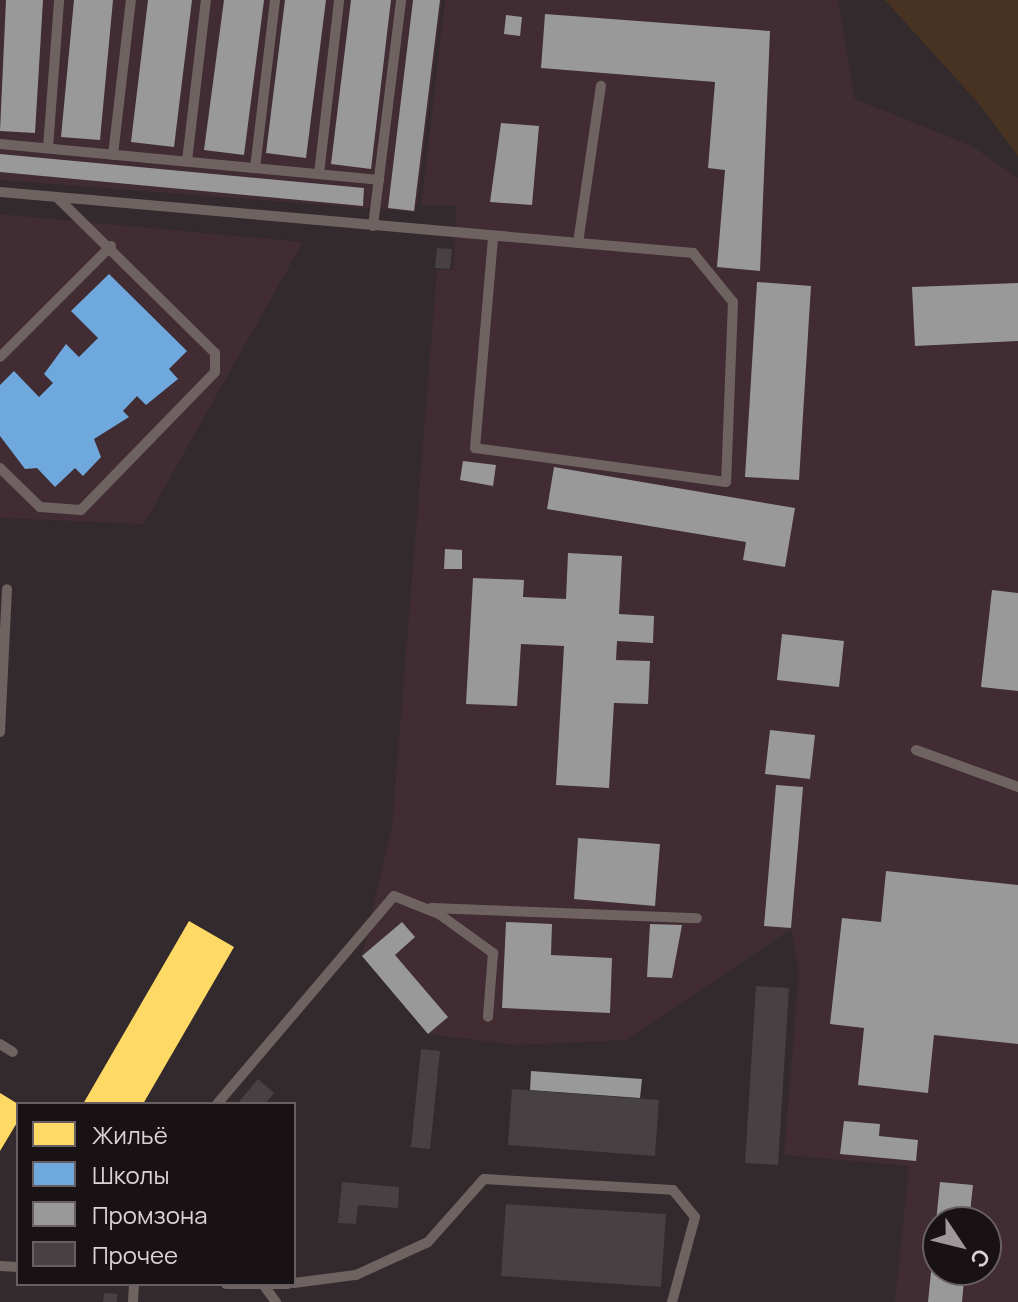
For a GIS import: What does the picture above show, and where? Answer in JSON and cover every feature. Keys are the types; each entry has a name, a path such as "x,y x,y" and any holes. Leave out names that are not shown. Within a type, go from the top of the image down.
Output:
{"lane":[{"path":"48,148 59,0"},
{"path":"113,155 131,0"},
{"path":"187,161 206,0"},
{"path":"255,168 275,0"},
{"path":"319,174 339,0"},
{"path":"373,226 401,0"},
{"path":"578,243 601,86"},
{"path":"0,144 379,180"},
{"path":"0,192 693,253 733,302 726,482 475,448 493,236"},
{"path":"0,468 40,507 81,510 215,372 215,353 111,246 58,197"},
{"path":"0,357 111,246"},
{"path":"0,732 7,589"},
{"path":"916,750 1018,787"},
{"path":"219,1102 394,896 424,908 493,953 488,1017"},
{"path":"424,908 697,918"},
{"path":"0,1044 13,1052"},
{"path":"296,1283 356,1275 428,1242 484,1179 673,1190 695,1217 672,1302"},
{"path":"252,1286 273,1286"},
{"path":"265,1287 276,1302"}],"shaded area":[{"path":"0,0 442,0 416,212 0,180"},
{"path":"445,0 838,0 855,99 972,146 1018,178 1018,1302 895,1302 909,1166 784,1155 799,971 791,929 626,1040 516,1045 428,1034 362,956 392,826 437,270 453,270 456,206 421,205"},
{"path":"885,0 1018,0 1018,156 980,105"},
{"path":"0,214 303,242 144,524 0,518"}],"building: Жильё":[{"path":"189,921 234,947 144,1102 84,1102"},
{"path":"0,1093 16,1103 16,1124 0,1151"}],"building: Школы":[{"path":"109,274 187,351 169,369 178,379 146,405 137,396 123,411 129,417 94,439 101,457 83,476 75,468 55,487 37,468 25,469 0,436 0,385 14,371 39,397 53,383 44,374 66,344 79,357 98,338 71,311"}],"building: Промзона":[{"path":"6,0 43,0 35,133 0,131"},
{"path":"74,0 113,0 100,140 61,137"},
{"path":"148,0 192,0 174,147 131,142"},
{"path":"224,0 264,0 244,155 204,150"},
{"path":"285,0 326,0 306,158 266,153"},
{"path":"351,0 391,0 371,169 331,164"},
{"path":"413,0 440,0 414,211 388,208"},
{"path":"545,14 770,31 760,271 717,267 725,170 708,168 715,82 541,68"},
{"path":"506,15 522,17 520,36 504,34"},
{"path":"501,123 539,126 532,205 490,202"},
{"path":"0,154 364,188 363,206 0,172"},
{"path":"757,282 811,286 799,480 745,477"},
{"path":"1018,283 1018,341 915,346 912,287"},
{"path":"463,461 496,465 493,486 460,480"},
{"path":"554,467 795,508 785,567 743,560 746,542 547,509"},
{"path":"445,549 462,550 462,569 444,569"},
{"path":"568,553 622,556 619,614 654,616 653,643 617,641 616,660 650,661 648,704 614,703 609,788 556,785 564,646 521,644 517,706 466,704 473,578 524,580 523,597 566,599"},
{"path":"992,590 1018,593 1018,691 981,687"},
{"path":"782,634 844,641 839,687 777,680"},
{"path":"770,730 815,735 810,779 765,774"},
{"path":"776,785 803,787 791,928 764,926"},
{"path":"578,838 660,844 655,906 574,899"},
{"path":"886,871 1018,885 1018,1044 934,1035 928,1093 858,1085 864,1028 830,1024 842,918 881,922"},
{"path":"402,922 415,937 395,955 448,1017 428,1034 362,956"},
{"path":"506,922 552,924 551,955 612,958 610,1013 502,1008"},
{"path":"650,924 682,925 672,978 647,977"},
{"path":"531,1071 642,1079 640,1098 530,1090"},
{"path":"844,1121 880,1124 879,1136 918,1140 916,1161 840,1154"},
{"path":"940,1182 973,1185 971,1206 938,1206"},
{"path":"930,1286 964,1286 962,1302 928,1302"}],"building: Прочее":[{"path":"437,248 452,249 450,269 435,268"},
{"path":"756,986 789,988 778,1165 745,1163"},
{"path":"421,1049 440,1051 430,1149 411,1147"},
{"path":"258,1079 274,1093 267,1102 239,1102"},
{"path":"512,1089 659,1100 655,1156 508,1145"},
{"path":"342,1182 399,1187 398,1208 358,1205 356,1224 338,1223"},
{"path":"506,1204 666,1214 661,1287 501,1276"},
{"path":"104,1293 117,1294 117,1302 103,1302"}]}
